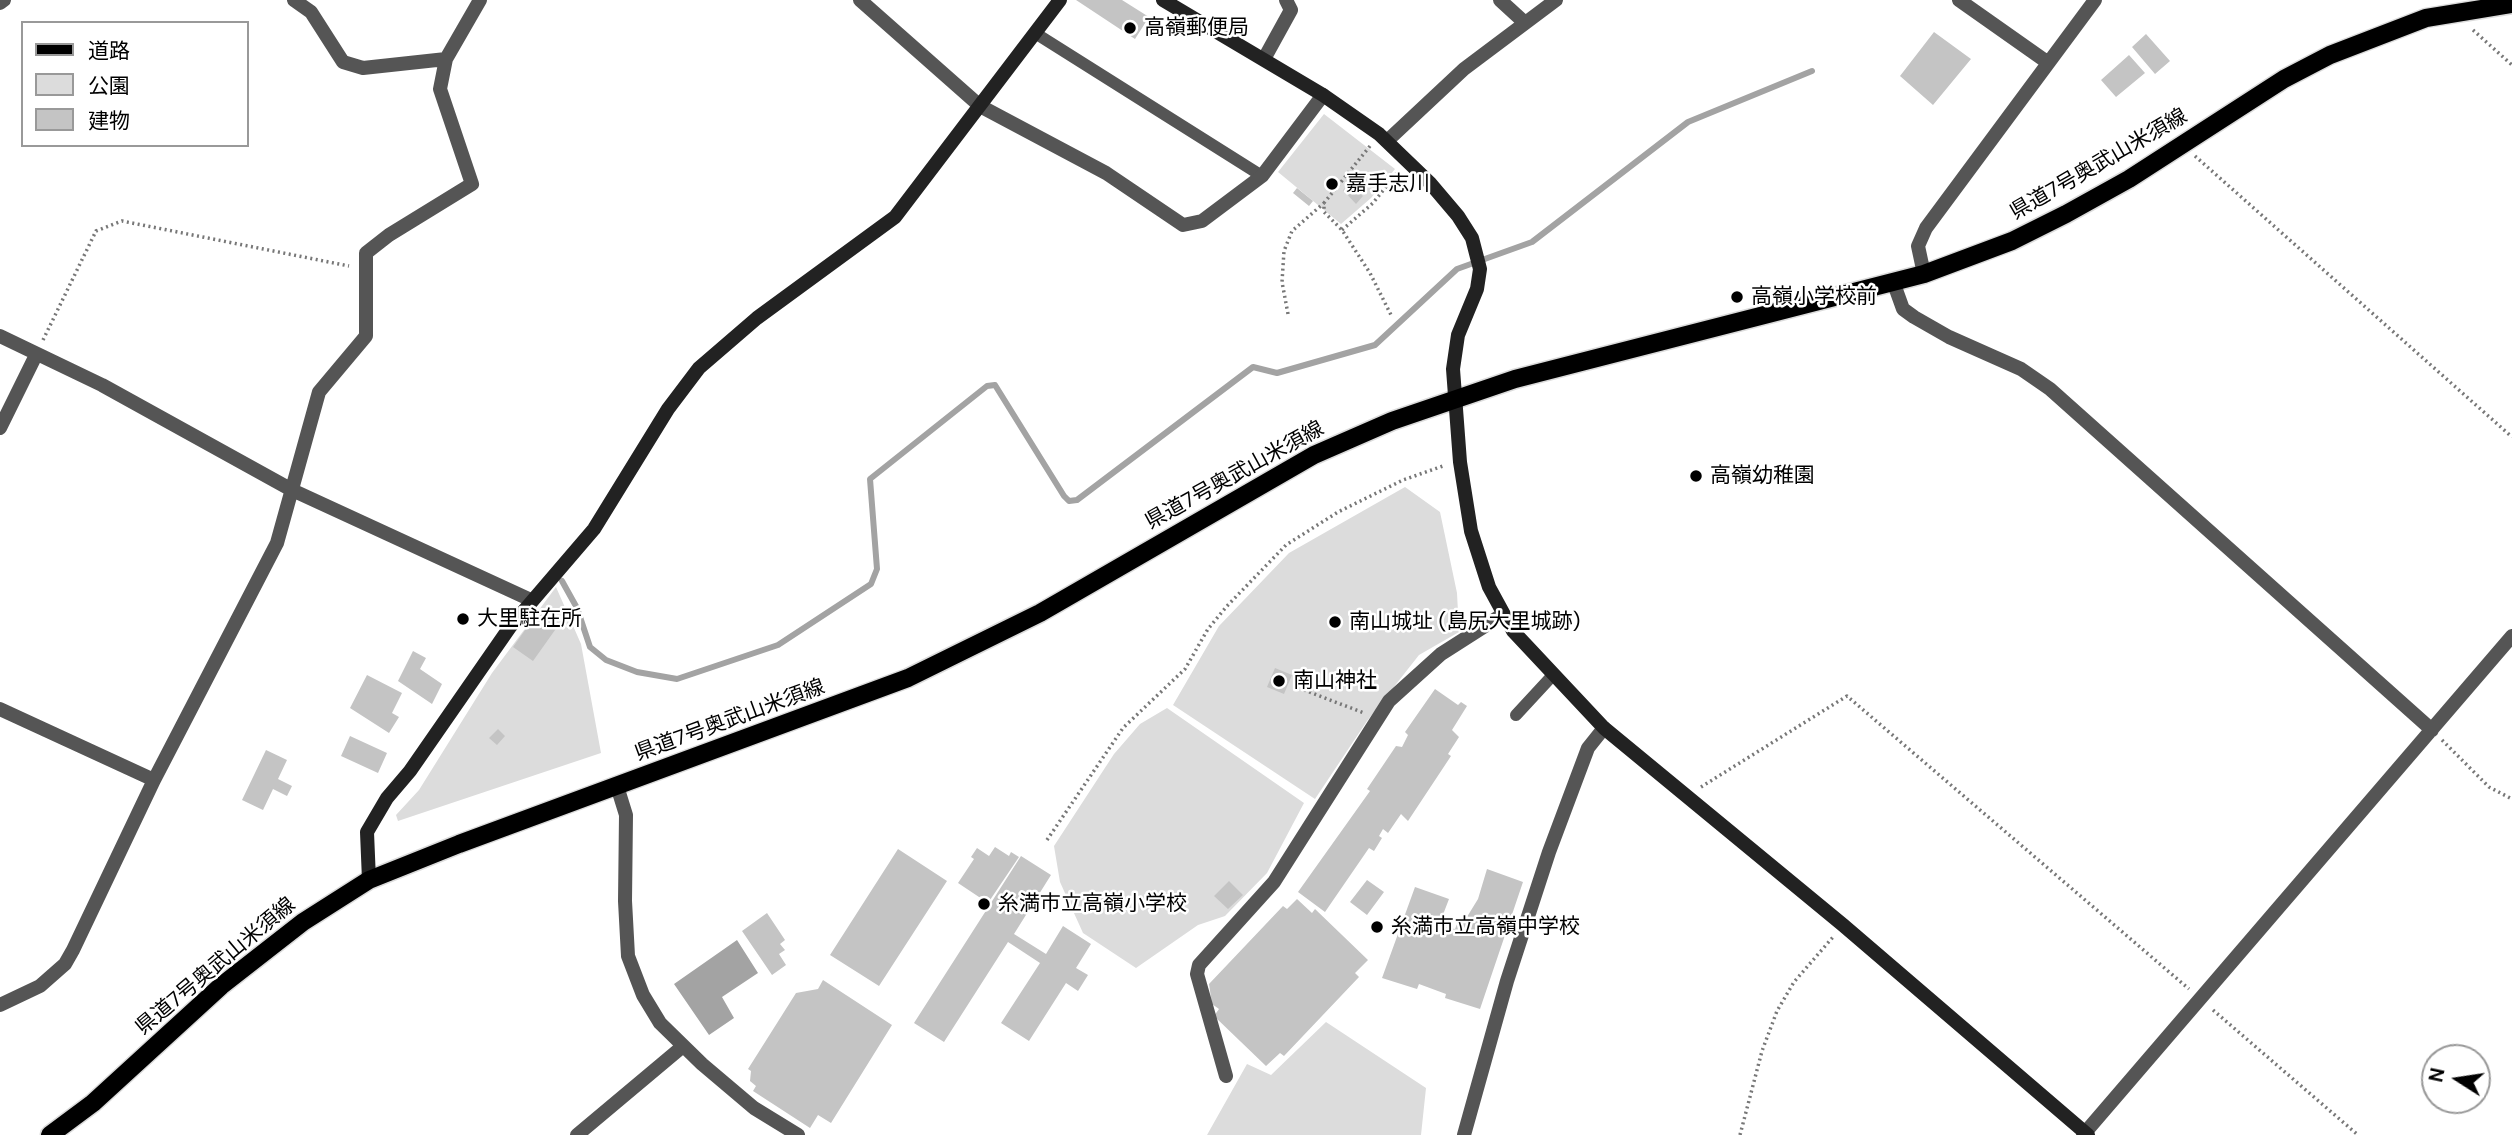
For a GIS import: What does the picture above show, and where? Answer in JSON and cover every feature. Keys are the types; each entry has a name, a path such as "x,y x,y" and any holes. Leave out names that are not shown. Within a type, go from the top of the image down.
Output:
{"main road":[{"name":"県道7号奥武山米須線","path":"50,1135 93,1104 221,986 303,922 369,880 459,844 908,678 1040,613 1314,455 1455,397 1924,274 2012,241 2077,208 2183,145 2284,79 2330,55 2426,18 2512,4"}],"street":[{"path":"294,0 311,12 343,62 363,68 446,59"},
{"path":"0,1005 40,986 65,964 154,780 277,543 318,392 366,336 366,253 389,235 472,184 440,89 446,59 480,0"},
{"path":"860,0 980,106 1106,173 1182,225 1202,221 1262,176 1323,95"},
{"path":"369,880 367,832 387,798 410,771 531,600 594,529 668,409 699,368 757,318 895,216 1060,0"},
{"path":"1163,0 1323,95 1383,137 1430,183 1472,238 1480,268 1477,289 1454,352 1455,397 1471,531 1489,587 1502,615 1553,675 1604,728 1843,925 2085,1134 2512,636"},
{"path":"1264,59 1291,10 1286,0"},
{"path":"1500,0 1524,22"},
{"path":"1383,137 1464,69 1556,0"},
{"path":"1959,0 2047,62"},
{"path":"1924,274 1917,246 1926,228 2095,0"},
{"path":"1894,284 1903,309 1914,317 1949,337 2021,369 2050,389 2432,730"},
{"path":"0,336 102,385 292,490 531,600"},
{"path":"0,428 36,355"},
{"path":"1226,1076 1197,974 1199,965 1274,882 1389,701 1441,654 1502,615"},
{"path":"0,709 154,780"},
{"path":"1464,1135 1507,981 1549,852 1588,748 1604,728"},
{"path":"617,786 626,815 625,901 628,956 643,995 660,1023 682,1046 754,1108 798,1135"},
{"path":"577,1135 587,1130 682,1046"}],"lane":[{"path":"1035,33 1262,176"},
{"path":"1516,716 1553,675"}],"path":[{"path":"2453,13 2512,65"},
{"path":"1287,314 1282,274 1284,251 1292,231 1324,203 1383,137"},
{"path":"2183,145 2512,437"},
{"path":"1342,230 1373,203 1406,160"},
{"path":"1324,203 1324,212 1342,230 1370,273 1392,317"},
{"path":"36,355 96,231 122,221 366,269"},
{"path":"1047,839 1123,728 1185,668 1208,629 1286,544 1349,507 1403,480 1445,466"},
{"path":"1304,690 1355,710"},
{"path":"1688,796 1847,696 2358,1135"},
{"path":"2432,730 2489,787 2512,800"},
{"path":"1740,1135 1762,1051 1777,1011 1794,982 1843,925"}],"green space":[{"path":"1324,114 1395,169 1371,198 1341,224 1278,172"},
{"path":"1405,487 1440,512 1457,593 1459,632 1419,655 1367,721 1315,799 1173,705 1219,626 1289,553"},
{"path":"556,587 581,644 601,753 398,821 396,815 419,790 492,673"},
{"path":"1167,708 1304,803 1267,873 1225,916 1198,925 1136,968 1083,933 1060,882 1054,846 1114,754 1140,724"},
{"path":"1326,1022 1426,1088 1421,1135 1207,1135 1247,1064 1271,1075"}],"shaded area":[{"path":"737,940 758,973 722,997 734,1018 709,1035 674,984"}],"building":[{"name":"高嶺郵便局","path":"1076,0 1122,0 1149,17 1135,39"},
{"path":"1934,32 1971,59 1933,105 1900,76"},
{"path":"2146,34 2170,61 2155,74 2132,47"},
{"path":"2129,55 2145,73 2116,97 2101,80"},
{"path":"1350,183 1363,196 1356,204 1343,190"},
{"path":"1297,188 1313,201 1309,206 1293,193"},
{"path":"540,609 560,623 533,661 513,647"},
{"path":"413,651 426,658 420,669 442,684 432,704 398,681"},
{"name":"南山神社","path":"1275,668 1292,675 1284,694 1267,687"},
{"path":"367,675 402,693 392,713 399,717 389,733 350,708"},
{"path":"1435,689 1458,705 1461,702 1467,706 1452,730 1459,737 1448,754 1451,756 1408,821 1401,814 1388,833 1383,829 1379,836 1382,838 1374,851 1369,848 1325,912 1298,892 1370,791 1367,789 1396,746 1402,747 1408,735 1405,732"},
{"path":"498,729 505,736 497,745 489,738"},
{"path":"350,736 387,753 378,773 341,756"},
{"path":"266,750 287,760 278,779 292,786 287,796 273,789 263,810 242,800"},
{"path":"995,847 1009,856 1011,852 1019,857 988,903 958,883 974,859 971,857 977,848 989,856"},
{"path":"898,849 947,881 879,986 830,955"},
{"path":"1021,856 1051,875 1014,934 1046,954 1063,926 1091,944 1076,968 1088,975 1078,991 1066,983 1029,1041 1001,1023 1040,963 1008,942 944,1042 914,1023"},
{"path":"1487,869 1523,882 1480,1009 1445,998 1446,994 1419,984 1417,989 1382,978 1415,887 1449,899 1439,925 1455,929 1457,924 1462,925 1478,899"},
{"path":"1367,880 1384,892 1367,915 1350,902"},
{"path":"1229,881 1243,895 1228,909 1214,896"},
{"path":"1297,899 1312,913 1315,909 1368,960 1355,973 1359,977 1284,1056 1280,1053 1266,1066 1214,1016 1219,1009 1212,1004 1209,984 1283,906 1287,909"},
{"path":"767,913 785,940 780,944 785,950 779,954 786,965 772,975 742,931"},
{"path":"823,980 892,1025 831,1123 818,1115 810,1128 753,1091 756,1086 750,1081 751,1071 748,1069 796,993 818,989"}],"waterway":[{"path":"562,581 577,608 590,647 606,660 637,672 677,679 778,645 871,584 877,569 870,479 987,386 995,385 1064,496 1069,501 1077,500 1253,367 1277,373 1375,345 1457,269 1532,242 1688,122 1812,71"}],"place":[{"name":"高嶺郵便局","path":"1130,28"},
{"name":"嘉手志川","path":"1332,184"},
{"name":"高嶺小学校前","path":"1737,297"},
{"name":"高嶺幼稚園","path":"1696,476"},
{"name":"大里駐在所","path":"463,619"},
{"name":"南山城址 (島尻大里城跡)","path":"1335,622"},
{"name":"南山神社","path":"1279,681"},
{"name":"糸満市立高嶺小学校","path":"984,904"},
{"name":"糸満市立高嶺中学校","path":"1377,927"}]}
